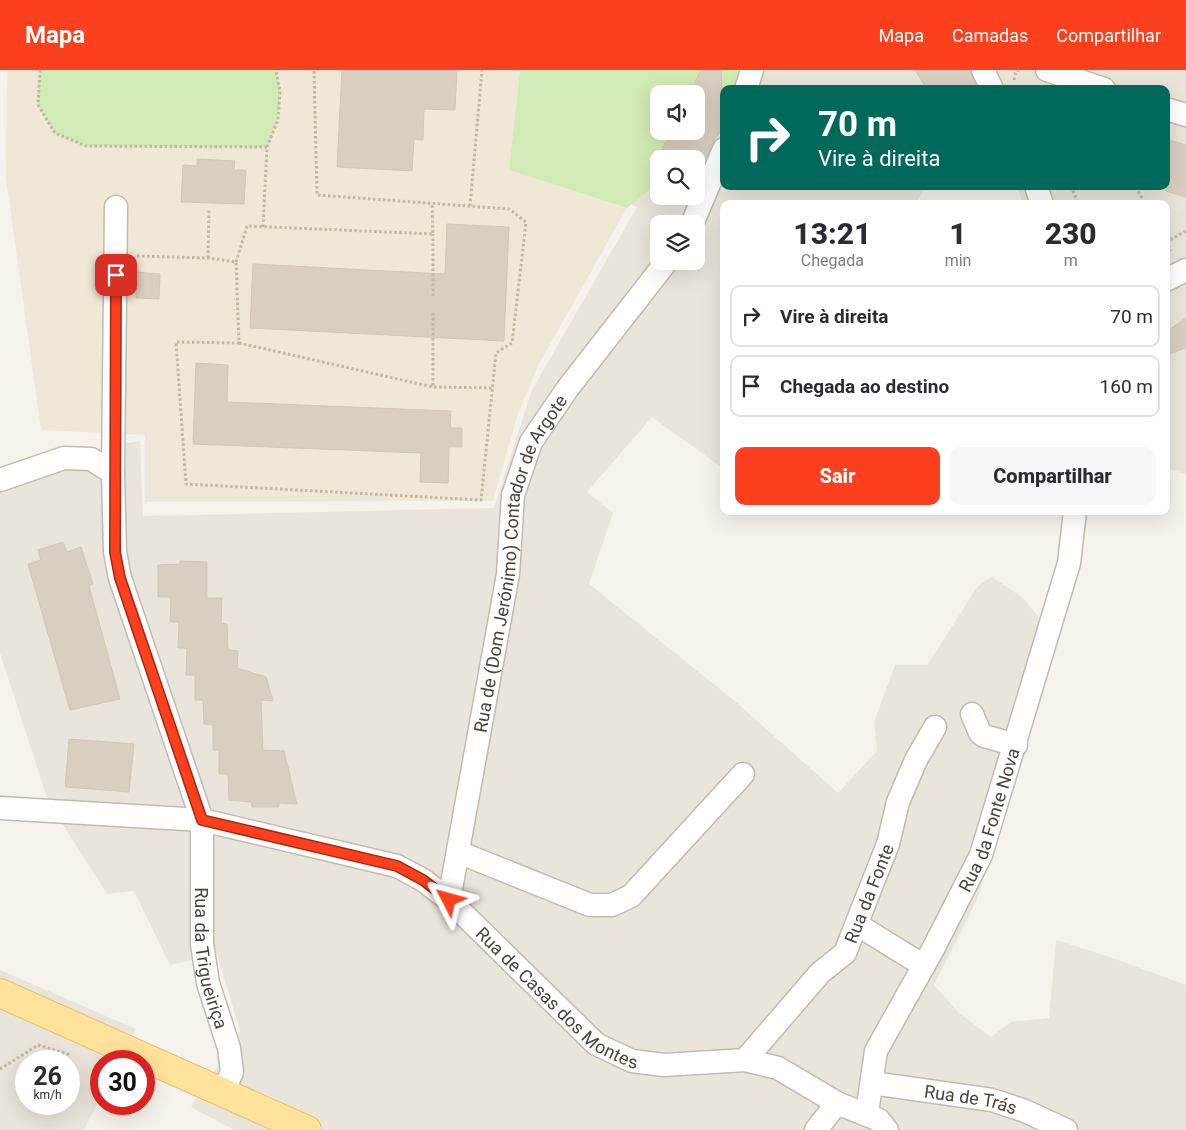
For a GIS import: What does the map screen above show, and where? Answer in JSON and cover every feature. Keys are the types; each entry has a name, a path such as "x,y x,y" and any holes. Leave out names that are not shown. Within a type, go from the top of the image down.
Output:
{"main road":[{"path":"0,993 223,1092 271,1121 307,1130"}],"street":[{"path":"747,85 752,70"},
{"path":"983,70 990,85"},
{"path":"1047,70 1092,85"},
{"path":"1170,110 1186,115"},
{"path":"696,215 720,158"},
{"name":"Rua da Trigueiriça","path":"116,206 113,473 115,552 120,578 202,820 202,944 208,982 229,1048 232,1072 223,1092"},
{"name":"Rua de (Dom Jerónimo) Contador de Argote","path":"449,900 508,574 513,495 531,442 568,388 660,270"},
{"path":"1170,278 1186,270"},
{"path":"0,480 64,458 91,459 113,473"},
{"name":"Rua da Fonte Nova","path":"867,1114 876,1051 924,966 981,855 1069,563 1075,515"},
{"path":"972,714 980,733 984,736 1016,744"},
{"name":"Rua da Fonte","path":"745,1060 820,974 845,953 858,925 888,844 898,802 916,760 936,727"},
{"path":"458,852 590,905 612,905 631,896 743,774"},
{"name":"Rua de Casas dos Montes","path":"0,808 202,820 397,866 423,880 449,900 596,1044 632,1061 664,1065 745,1060 778,1068 837,1103 879,1120 887,1130"},
{"path":"858,925 924,966"},
{"name":"Rua de Trás","path":"872,1083 992,1100 1024,1111 1066,1130"},
{"path":"816,1130 837,1103"}],"path":[{"path":"40,70 38,104 55,133 86,146 266,147"},
{"path":"263,227 266,147 278,120 280,91 276,70"},
{"path":"314,70 317,195 509,209 526,222 512,343 496,353 482,500 186,484 176,342 239,343 433,387 492,388"},
{"path":"470,206 482,70"},
{"path":"1014,85 1016,71 1019,70"},
{"path":"432,203 433,296"},
{"path":"208,258 209,208"},
{"path":"239,343 236,262 247,226 433,234"},
{"path":"1170,240 1186,231"},
{"path":"116,255 208,258 236,262"},
{"path":"432,314 433,387"},
{"path":"30,1050 38,1045 54,1050"},
{"path":"0,1069 15,1060"}],"shaded area":[{"path":"7,70 520,70 509,170 627,208 539,364 517,416 493,501 145,502 145,435 41,430 6,178"},
{"path":"673,70 1186,70 1186,474 1170,469 1170,200 1022,200 1018,190 1170,190 1170,85 720,85 720,190 924,190 918,200 720,200 720,466 652,417 587,492 613,513 589,584 736,702 838,793 877,751 874,722 895,665 927,665 978,586 992,577 1023,598 1058,641 976,902 934,985 959,1013 991,1037 1011,1022 1049,1018 1056,940 1110,957 1186,985 1186,1130 234,1130 191,1107 240,1031 217,954 170,965 134,891 107,894 48,801 0,653 0,469 22,461 140,441 143,516 494,508 532,390 637,207 616,196 631,154 671,140 705,140 705,85 687,85"},
{"path":"0,970 136,1029 125,1050 90,1050 92,1115 84,1130 0,1130"}],"green space":[{"path":"40,70 276,70 279,109 275,127 267,147 86,146 55,133 38,105"},
{"path":"520,70 752,70 747,85 720,85 720,132 698,150 650,150 650,189 627,208 509,170"}],"building":[{"path":"342,70 457,70 455,110 424,109 423,140 414,139 412,171 337,167"},
{"path":"701,70 721,70 720,132 712,144 706,159 705,150 662,150 666,140 705,140 705,85 694,85"},
{"path":"915,70 970,70 976,85 924,85"},
{"path":"1170,140 1186,145 1186,197 1166,191 1170,190"},
{"path":"197,159 235,161 234,170 246,170 244,204 181,202 183,165 197,166"},
{"path":"447,224 509,227 504,341 250,328 253,264 445,274"},
{"path":"137,272 160,274 159,299 136,298"},
{"path":"1186,318 1186,348 1170,354 1170,329"},
{"path":"196,363 228,365 227,402 451,411 450,428 462,428 462,447 449,447 448,483 420,482 421,453 193,444"},
{"path":"63,542 67,552 81,547 93,584 89,586 120,699 70,710 28,564 41,560 38,550"},
{"path":"180,561 207,562 207,598 222,598 221,623 227,624 228,650 238,651 237,668 266,677 273,701 261,700 263,750 284,751 297,804 279,803 279,807 252,807 251,802 229,800 228,774 219,774 219,750 213,750 213,725 204,724 203,700 195,700 195,675 186,675 187,648 178,648 179,622 170,622 171,597 158,597 158,565 180,564"},
{"path":"69,739 134,744 129,792 65,787"}],"route":[{"path":"116,275 113,473 115,552 120,578 202,820 397,866 423,880 449,900"}]}
